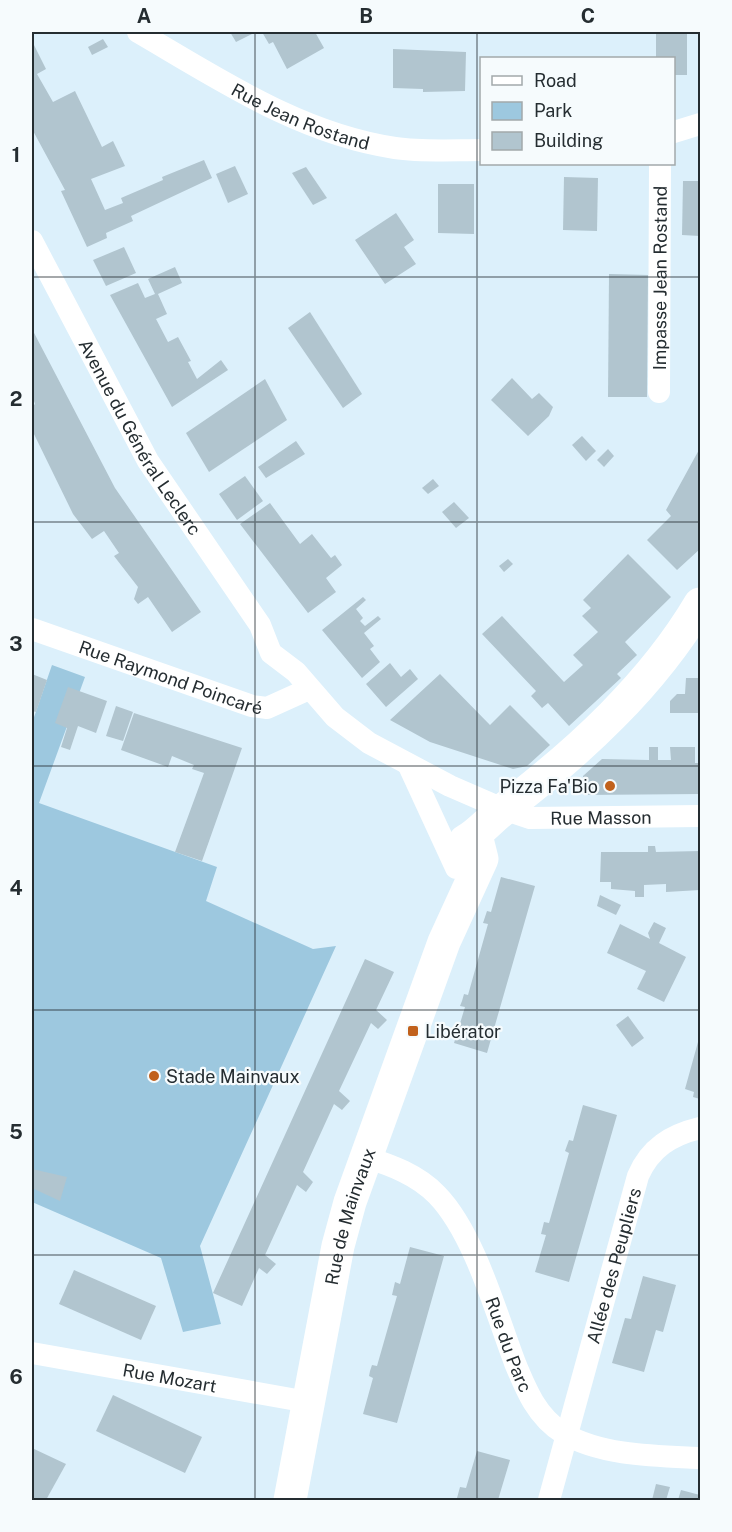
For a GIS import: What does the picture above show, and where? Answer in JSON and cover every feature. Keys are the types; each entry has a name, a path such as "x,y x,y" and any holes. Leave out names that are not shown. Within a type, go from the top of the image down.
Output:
{"street":[{"name":"Rue Jean Rostand","path":"138,32 242,93 308,124 396,148 480,150"},
{"path":"675,132 700,124"},
{"name":"Impasse Jean Rostand","path":"659,392 660,165"},
{"name":"Avenue du Général Leclerc","path":"32,241 148,461 260,625 271,653 302,680 329,712 360,736 408,764 503,809"},
{"name":"Rue de Mainvaux","path":"444,942 449,889 465,841 476,835 503,809 542,779 633,695 675,644 700,604"},
{"name":"Rue Raymond Poincaré","path":"32,629 252,706 267,708 302,680"},
{"path":"408,764 456,868"},
{"name":"Rue Masson","path":"503,809 530,818 700,816"},
{"name":"Rue de Mainvaux","path":"290,1500 338,1246 365,1158 444,942 482,859 476,835"},
{"name":"Allée des Peupliers","path":"549,1500 565,1434 644,1162 654,1150 668,1140 700,1128"},
{"name":"Rue du Parc","path":"365,1158 390,1166 420,1181 449,1209 466,1239 530,1397 545,1419 565,1434 595,1446 700,1458"},
{"name":"Rue Mozart","path":"32,1353 308,1402"}],"green space":[{"name":"Stade Mainvaux","path":"52,665 85,677 39,803 217,867 206,901 313,949 336,946 200,1246 221,1324 183,1332 161,1258 32,1202 32,723"}],"building":[{"path":"230,32 256,32 236,42"},
{"path":"262,32 315,32 324,48 287,69 273,42 269,44"},
{"path":"656,32 687,32 687,75 675,75 675,57 656,57"},
{"path":"103,39 108,47 92,55 88,47"},
{"path":"32,41 46,69 37,74 53,102 75,91 102,147 113,141 125,166 91,179 105,210 123,203 121,198 163,180 162,177 204,160 212,178 131,216 133,221 106,233 107,238 87,247 61,191 65,190 32,129"},
{"path":"393,49 466,52 465,91 423,92 423,89 393,88"},
{"path":"235,166 248,194 228,203 216,174"},
{"path":"306,167 327,198 313,205 292,173"},
{"path":"564,177 598,178 597,231 563,230"},
{"path":"683,181 700,181 700,236 682,235"},
{"path":"438,184 474,184 474,234 438,233"},
{"path":"396,213 414,240 404,247 416,264 385,284 355,240"},
{"path":"124,247 136,273 106,286 93,260"},
{"path":"175,267 182,283 158,294 167,314 156,319 168,342 178,337 191,361 188,362 197,379 221,360 228,370 172,407 110,295 138,283 145,298 155,294 148,279"},
{"path":"609,274 648,275 647,397 608,397"},
{"path":"310,312 362,394 343,408 288,328"},
{"path":"32,329 115,488 201,612 172,632 148,597 138,604 134,599 138,587 114,556 119,553 104,531 92,539 73,514 32,430 32,407 35,404 32,395"},
{"path":"512,378 532,399 539,393 553,407 549,416 528,436 491,400"},
{"path":"265,379 287,420 209,472 186,433"},
{"path":"582,436 596,451 586,461 572,445"},
{"path":"296,441 305,454 266,478 258,467"},
{"path":"700,448 700,549 677,570 647,540 671,516 666,510"},
{"path":"608,449 614,456 604,467 597,460"},
{"path":"245,476 263,501 237,520 219,494"},
{"path":"433,479 439,486 428,494 422,488"},
{"path":"454,502 469,518 456,528 442,512"},
{"path":"270,503 300,544 312,534 331,558 335,555 342,565 326,578 336,592 308,613 240,524"},
{"path":"628,554 671,597 625,642 637,655 617,674 621,678 569,726 548,703 542,708 531,696 536,691 482,634 502,616 564,682 583,665 573,655 598,632 582,616 591,608 583,600"},
{"path":"508,559 513,564 504,572 499,566"},
{"path":"363,597 366,600 356,609 363,618 360,621 365,626 378,616 381,619 364,633 374,646 370,649 380,662 362,678 322,630"},
{"path":"390,663 401,677 410,669 418,679 386,707 366,684"},
{"path":"32,674 47,680 36,712 32,711"},
{"path":"440,674 490,725 510,705 550,745 527,766 513,769 430,742 390,720"},
{"path":"686,678 700,678 700,713 670,713 670,701 677,694 685,694"},
{"path":"68,687 107,701 96,733 78,726 70,750 61,747 67,728 55,723"},
{"path":"116,706 133,712 123,741 106,736"},
{"path":"134,713 242,748 202,861 175,852 204,773 192,769 194,765 172,756 168,767 121,750"},
{"path":"649,747 658,747 658,760 671,760 670,747 695,747 695,763 700,763 700,794 583,795 583,776 602,759 649,760"},
{"path":"648,846 655,846 656,852 700,851 700,890 666,892 666,884 644,885 644,897 635,897 635,891 611,889 611,882 600,882 601,852 648,852"},
{"path":"501,877 535,886 487,1053 454,1043 465,1007 460,1006 464,994 468,995 488,924 483,923 487,911 491,912"},
{"path":"600,895 621,905 616,915 597,906"},
{"path":"654,922 666,928 659,943 686,957 664,1002 637,989 646,971 607,953 620,924 650,939 648,933"},
{"path":"365,959 394,972 376,1010 387,1020 378,1029 371,1023 339,1091 350,1101 342,1110 334,1104 303,1172 313,1182 306,1192 297,1185 265,1255 276,1264 267,1274 259,1268 242,1306 213,1293"},
{"path":"628,1016 644,1038 632,1047 616,1025"},
{"path":"698,1042 700,1043 700,1099 693,1097 694,1092 685,1089"},
{"path":"583,1105 617,1115 569,1282 535,1272 546,1235 541,1234 544,1222 549,1223 569,1153 565,1151 569,1140 573,1141"},
{"path":"32,1169 67,1177 60,1201 32,1188"},
{"path":"410,1247 444,1256 397,1423 363,1414 373,1378 369,1376 370,1371 372,1365 377,1366 397,1296 392,1295 395,1282 400,1284"},
{"path":"74,1270 156,1306 141,1340 59,1304"},
{"path":"643,1276 676,1285 663,1332 656,1330 644,1372 612,1363 625,1318 631,1319"},
{"path":"113,1395 202,1437 185,1473 96,1431"},
{"path":"32,1448 66,1464 46,1500 32,1500"},
{"path":"477,1451 510,1460 498,1500 457,1498 460,1487 466,1488"},
{"path":"656,1484 670,1487 666,1500 652,1500"},
{"path":"681,1490 700,1495 700,1500 678,1500"}],"place":[{"name":"Pizza Fa'Bio","path":"610,786"},
{"name":"Libérator","path":"413,1031"},
{"name":"Stade Mainvaux","path":"154,1076"}]}
